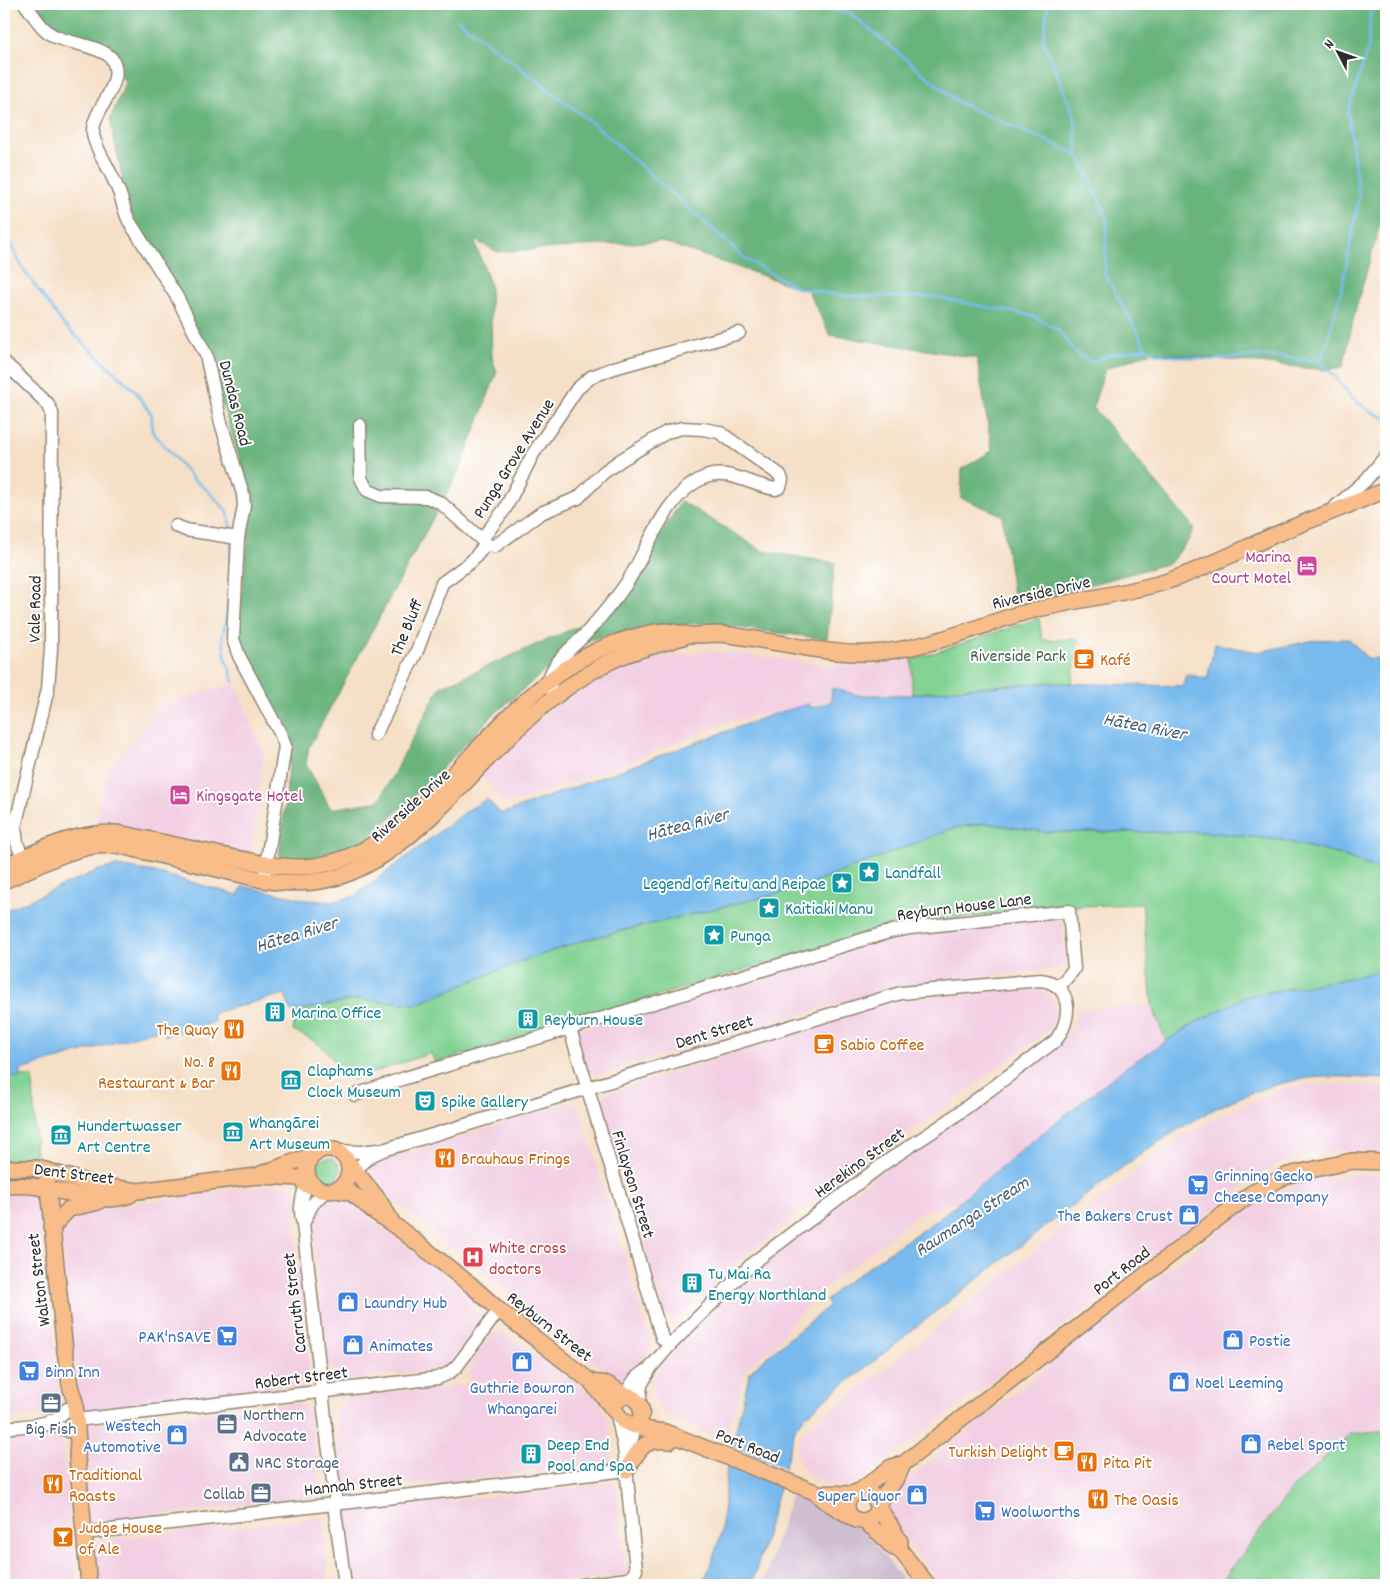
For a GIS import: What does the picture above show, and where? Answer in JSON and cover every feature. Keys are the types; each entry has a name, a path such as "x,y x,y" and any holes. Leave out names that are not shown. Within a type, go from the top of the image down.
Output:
{"main road":[{"name":"Riverside Drive","path":"4,881 25,864 66,839 84,834 117,832 267,864 293,867 314,866 341,860 376,844 412,816 515,712 548,682 581,659 628,638 665,631 689,635 718,634 819,651 869,653 906,649 928,644 1034,610 1112,595 1167,581 1386,490"},
{"name":"Riverside Drive","path":"4,866 25,864 94,846 117,845 263,880 296,883 320,882 348,874 365,867 382,856 421,825 526,721 555,696 610,661 689,635"},
{"path":"325,1150 341,1153 350,1170 344,1185 318,1186 308,1165 315,1154 325,1150"},
{"name":"Dent Street","path":"258,1176 315,1154"},
{"name":"Port Road","path":"636,1425 648,1430 665,1432 817,1493 857,1493 891,1467 903,1464 1252,1193 1288,1175 1322,1166 1352,1161 1386,1162"},
{"name":"Dent Street","path":"4,1168 24,1167 46,1170 96,1185 138,1191 258,1176 300,1178 318,1186"},
{"name":"Walton Street","path":"46,1170 70,1385 66,1403 71,1420 70,1442 77,1457 89,1585"},
{"name":"Reyburn Street","path":"350,1170 378,1199 392,1223"},
{"name":"Dent Street","path":"4,1186 30,1185 77,1196 109,1199 129,1196 138,1191"},
{"name":"Reyburn Street","path":"318,1186 349,1192 392,1223 591,1382 616,1412"},
{"path":"51,1228 69,1210 109,1199"},
{"name":"Reyburn Street","path":"591,1382 606,1384 624,1394"},
{"path":"624,1394 640,1406 643,1413 636,1425 623,1421 616,1412 614,1405 624,1394"},
{"name":"Port Road","path":"640,1406 665,1432"},
{"path":"627,1470 642,1446 652,1441 670,1441 698,1445"},
{"name":"Port Road","path":"878,1505 898,1476 903,1464"},
{"name":"Port Road","path":"817,1493 822,1499 850,1516"},
{"path":"900,1550 900,1542 872,1495 857,1493 848,1503 850,1516 865,1522 892,1547 900,1550 928,1585"},
{"path":"865,1522 873,1516 878,1505"}],"street":[{"name":"Dundas Road","path":"25,4 44,29 55,37 106,54 111,58 116,72 114,82 94,119 93,132 95,143 116,185 123,210 177,297 206,356 221,423 243,494 244,506 238,538 233,639 239,656 285,746 263,880"},
{"name":"Punga Grove Avenue","path":"548,682 552,669 584,636 627,583 658,525 668,510 691,486 702,478 716,474 732,476 776,489 780,487 782,480 780,475 719,432 703,428 682,428 667,432 621,460 604,472 578,498 541,513 495,546 484,543 485,535 494,526 505,509 533,454 577,389 592,377 614,368 739,333"},
{"name":"Vale Road","path":"4,362 48,404 52,413 51,649 48,688 15,827 17,843 25,864"},
{"path":"360,425 361,478 367,490 381,496 428,497 440,503 484,543"},
{"path":"1328,513 1366,480 1386,456"},
{"path":"176,526 186,530 238,538"},
{"name":"The Bluff","path":"375,735 417,651 442,583 472,561 484,543"},
{"path":"548,682 555,696"},
{"name":"Reyburn House Lane","path":"355,1095 893,931 1069,912 1074,969 1059,987"},
{"name":"Dent Street","path":"350,1170 383,1150 901,993 1040,980 1053,982 1059,987"},
{"name":"Herekino Street","path":"640,1406 641,1385 651,1367 670,1345 753,1263 886,1162 944,1124 1049,1047 1061,1035 1067,1018 1065,1000 1059,987"},
{"name":"Finlayson Street","path":"570,1029 662,1338 670,1345"},
{"name":"Dent Street","path":"336,1151 361,1152 383,1150"},
{"path":"303,1224 318,1186"},
{"name":"Carruth Street","path":"318,1186 300,1209 345,1585"},
{"name":"Robert Street","path":"46,1424 58,1418 71,1420 322,1392 444,1376 457,1366 499,1310"},
{"name":"Herekino Street","path":"624,1394 636,1378 651,1367"},
{"name":"Reyburn Street","path":"582,1585 632,1578 635,1573 627,1470 616,1412"},
{"name":"Robert Street","path":"4,1428 46,1424 59,1426 71,1420"},
{"name":"Reyburn Street","path":"627,1470 630,1447 636,1425"},
{"name":"Hannah Street","path":"84,1533 627,1470"}],"shaded area":[{"path":"715,651 827,665 867,666 912,660 910,694 857,695 831,688 831,700 728,722 599,773 516,801 503,802 481,773 553,708 590,683 657,658"},
{"name":"Kingsgate Hotel","path":"235,684 264,754 251,854 95,823 109,767 164,704"},
{"path":"1050,917 1062,922 1065,964 1059,968 891,988 596,1075 590,1073 576,1030 878,936"},
{"path":"1038,987 1050,993 1055,1005 1055,1018 1049,1030 923,1124 884,1145 744,1257 679,1320 675,1321 665,1315 601,1103 605,1094 899,1000"},
{"path":"1152,1005 1166,1042 1126,1067 958,1201 922,1212 819,1292 790,1325 775,1346 749,1365 724,1441 668,1417 661,1409 656,1401 652,1383 663,1360 714,1307 781,1245 1044,1053 1071,1030 1080,1009"},
{"path":"1314,1084 1386,1087 1386,1152 1321,1151 1269,1167 869,1475 852,1484 835,1487 811,1478 797,1454 800,1435 1184,1134 1277,1091"},
{"path":"570,1102 579,1106 652,1348 625,1379 611,1376 379,1189 370,1176 372,1168 385,1161"},
{"path":"1377,1173 1386,1174 1386,1430 1350,1434 1294,1486 1219,1585 941,1585 888,1513 888,1503 900,1485 1193,1250 1259,1202 1309,1180"},
{"path":"270,1185 290,1186 296,1189 299,1196 293,1220 310,1368 296,1385 84,1411 78,1404 60,1223 69,1213"},
{"path":"4,1191 28,1192 37,1200 62,1406 55,1413 4,1419"},
{"path":"340,1197 346,1198 362,1208 366,1215 478,1301 472,1309 481,1316 481,1321 444,1368 346,1380 327,1365 312,1213 323,1200"},
{"path":"500,1331 595,1397 608,1418 613,1462 343,1493 335,1413 348,1397 440,1388 470,1383 471,1362 494,1333"},
{"path":"298,1403 314,1416 311,1422 321,1496 89,1523 79,1425"},
{"path":"60,1430 77,1585 4,1585 4,1436"},
{"path":"616,1483 626,1575 532,1585 350,1585 342,1513"},
{"path":"792,1492 850,1522 869,1536 907,1585 763,1585"},
{"path":"323,1518 329,1585 96,1585 92,1541"}],"green space":[{"path":"23,4 1386,4 1386,204 1356,308 1343,367 1326,370 1151,352 1105,369 1093,407 1194,528 1188,541 1170,563 1055,594 1013,595 1002,515 961,498 962,469 992,451 977,358 830,335 808,291 660,241 498,252 474,240 490,284 492,358 497,372 462,465 309,747 306,764 331,809 379,801 440,687 615,610 681,501 763,551 835,563 827,639 699,623 609,634 592,639 553,664 492,716 423,788 362,843 328,856 279,857 291,750 254,671 236,641 253,499 199,333 129,210 110,119 125,84 108,41 45,32"},
{"name":"Riverside Park","path":"1039,618 1042,640 1079,639 1072,683 1011,684 912,694 912,660"},
{"path":"986,823 1046,832 1205,832 1281,840 1342,855 1386,873 1386,969 1350,978 1247,996 1193,1024 1166,1042 1152,1005 1142,904 1081,906 896,924 435,1063 431,1053 352,1080 354,1068 337,1065 318,1044 293,1031 295,1011 357,999 417,1004 513,964 588,939 793,890 954,828"},
{"path":"4,1073 33,1078 36,1158 4,1161"},
{"path":"328,1158 336,1162 340,1170 336,1178 328,1182 320,1178 316,1170 320,1162"},
{"path":"1386,1430 1386,1585 1219,1585 1294,1486 1350,1434"}],"water":[{"name":"Hātea River","path":"1348,638 1367,658 1386,659 1386,873 1342,855 1281,840 1205,832 1046,832 985,823 954,828 797,889 588,939 513,964 417,1004 357,999 291,1012 285,994 213,1013 215,1022 165,1036 164,1028 21,1070 21,1078 4,1076 4,911 99,870 117,866 154,872 238,895 243,886 308,900 331,902 355,896 468,810 487,799 501,814 774,714 809,704 810,708 831,702 832,688 857,695 911,695 954,689 1045,683 1183,686 1186,674 1207,679 1215,644 1258,652 1310,641"},
{"name":"Raumanga Stream","path":"1386,969 1386,1079 1321,1077 1267,1087 1216,1108 1192,1121 1124,1166 939,1309 805,1417 796,1426 752,1585 697,1585 707,1574 721,1535 727,1467 750,1372 829,1306 826,1301 838,1289 936,1221 1031,1142 1126,1067 1193,1024 1247,996 1350,978"}],"pier":[{"path":"730,1445 787,1469 783,1486 725,1463"}],"waterway":[{"path":"806,4 851,14 959,103 1077,154"},
{"path":"1048,4 1043,41 1075,117 1077,154 1107,219 1105,274 1146,348 1156,354 1212,360 1252,356 1319,361 1333,374 1352,398 1371,412 1386,418"},
{"path":"1320,361 1341,292 1359,198 1348,112 1368,48 1371,4"},
{"path":"458,20 595,125 747,260 797,288 845,296 934,297 1033,316 1057,329 1077,354 1092,362 1110,355 1146,348"},
{"path":"4,231 23,269 63,324 135,391 152,415 152,431 193,479 206,489 228,512 231,532"},
{"path":"230,571 231,543"},
{"path":"229,599 226,623 222,635 226,659 234,682"}],"place":[{"name":"Marina Court Motel","path":"1307,566"},
{"name":"Kafé","path":"1084,659"},
{"name":"Kingsgate Hotel","path":"180,795"},
{"name":"Landfall","path":"869,872"},
{"name":"Legend of Reitu and Reipae","path":"842,883"},
{"name":"Kaitiaki Manu","path":"769,908"},
{"name":"Punga","path":"714,935"},
{"name":"Marina Office","path":"275,1012"},
{"name":"Reyburn House","path":"528,1019"},
{"name":"The Quay","path":"234,1029"},
{"name":"Sabio Coffee","path":"824,1044"},
{"name":"No. 8 Restaurant & Bar","path":"231,1071"},
{"name":"Claphams Clock Museum","path":"291,1080"},
{"name":"Spike Gallery","path":"425,1101"},
{"name":"Whangārei Art Museum","path":"233,1132"},
{"name":"Hundertwasser Art Centre","path":"61,1135"},
{"name":"Brauhaus Frings","path":"445,1158"},
{"name":"Grinning Gecko Cheese Company","path":"1198,1185"},
{"name":"The Bakers Crust","path":"1189,1215"},
{"name":"White cross doctors","path":"473,1257"},
{"name":"Tu Mai Ra Energy Northland","path":"692,1283"},
{"name":"Laundry Hub","path":"348,1302"},
{"name":"PAK'nSAVE","path":"227,1336"},
{"name":"Postie","path":"1233,1340"},
{"name":"Animates","path":"353,1345"},
{"name":"Guthrie Bowron Whangarei","path":"522,1362"},
{"name":"Binn Inn","path":"29,1371"},
{"name":"Noel Leeming","path":"1179,1382"},
{"name":"Big Fish","path":"51,1403"},
{"name":"Northern Advocate","path":"227,1424"},
{"name":"Westech Automotive","path":"177,1435"},
{"name":"Rebel Sport","path":"1251,1444"},
{"name":"Turkish Delight","path":"1064,1451"},
{"name":"Deep End Pool and Spa","path":"531,1454"},
{"name":"NRC Storage","path":"239,1462"},
{"name":"Pita Pit","path":"1087,1462"},
{"name":"Traditional Roasts","path":"53,1484"},
{"name":"Collab","path":"261,1493"},
{"name":"Super Liquor","path":"917,1495"},
{"name":"The Oasis","path":"1098,1499"},
{"name":"Woolworths","path":"985,1511"},
{"name":"Judge House of Ale","path":"63,1537"}]}
